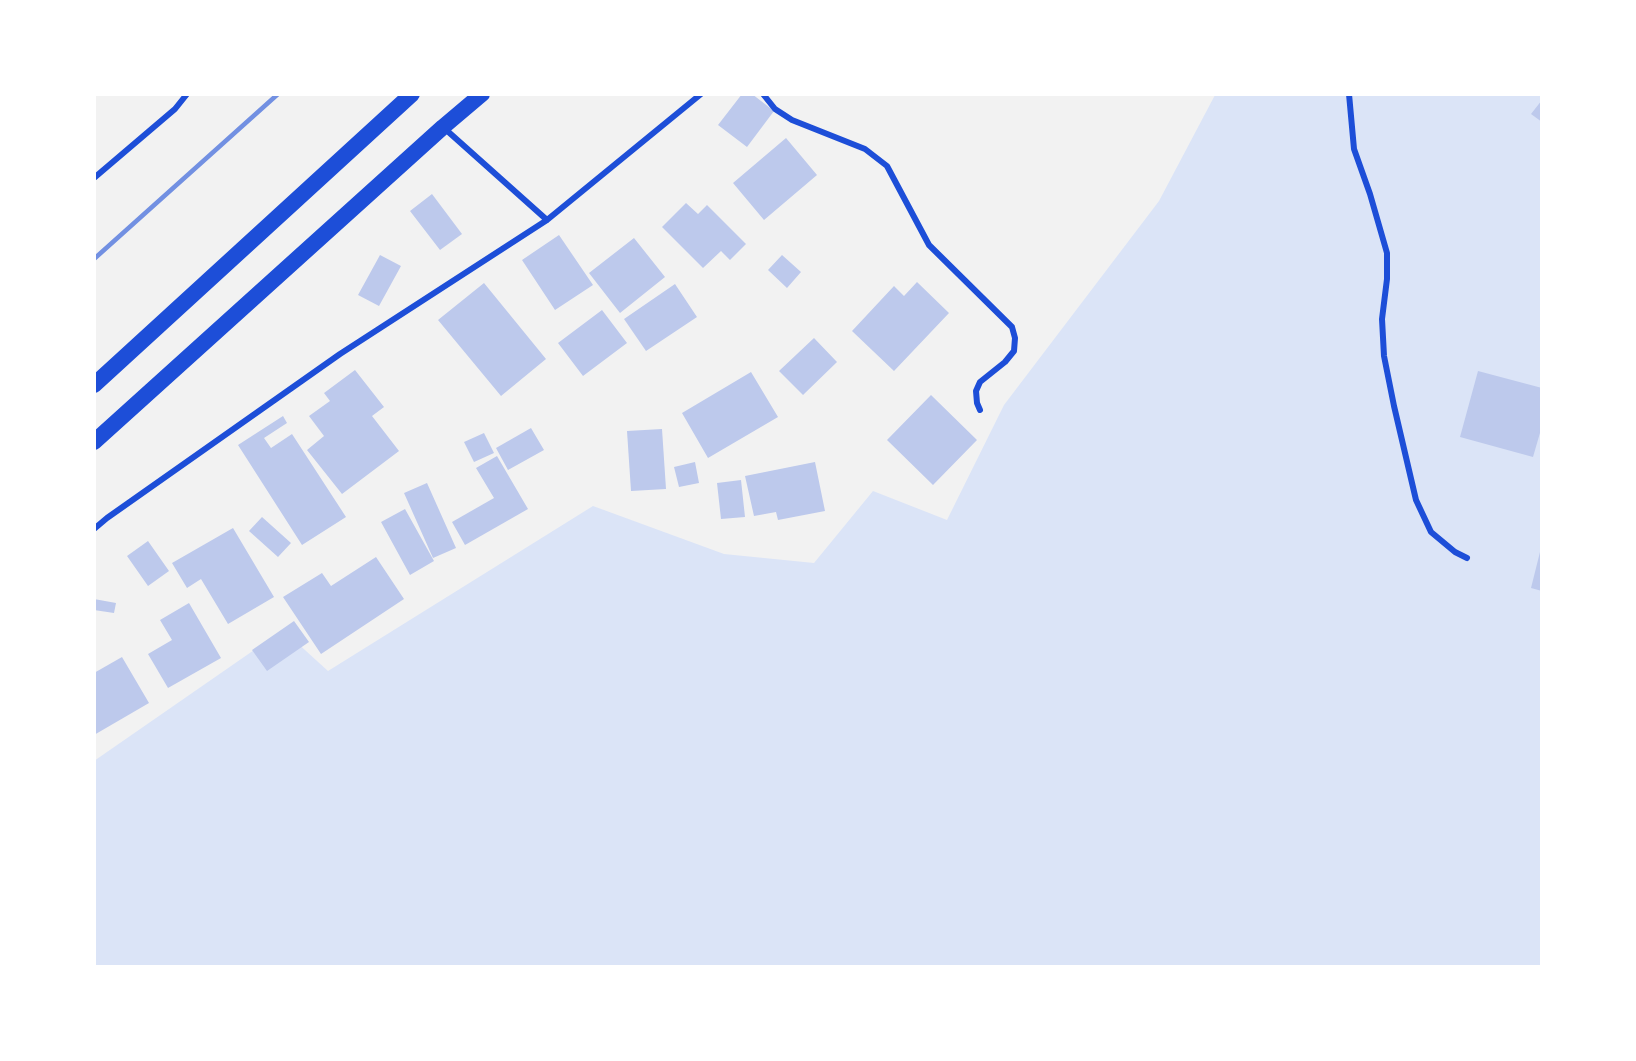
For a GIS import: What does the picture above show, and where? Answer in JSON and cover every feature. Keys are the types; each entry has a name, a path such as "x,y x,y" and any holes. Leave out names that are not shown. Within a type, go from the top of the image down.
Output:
{"highway":[{"path":"94,385 412,94"},
{"path":"94,442 482,94"}],"street":[{"path":"94,178 175,109 187,94"},
{"path":"94,529 340,354 547,220 700,94"},
{"path":"763,94 775,109 792,120 865,149 887,165 929,245 1011,327 1015,338 1014,351 1005,362 980,382 976,391 980,410"},
{"path":"1349,94 1354,149 1387,253 1387,279 1382,319 1384,356 1416,500 1431,532 1455,552 1467,558"},
{"path":"443,127 547,220"}],"shaded area":[{"path":"1215,95 1541,95 1541,966 95,966 94,761 283,630 328,671 593,506 724,554 814,563 873,491 947,520 1004,405 1159,201"}],"building":[{"path":"742,94 752,94 774,111 747,147 718,125"},
{"path":"1542,100 1542,122 1531,114"},
{"path":"786,138 817,175 764,220 733,183"},
{"path":"432,194 462,234 440,250 410,211"},
{"path":"686,203 698,214 707,205 746,244 730,260 721,251 703,268 662,227"},
{"path":"559,235 593,285 555,310 522,260"},
{"path":"634,238 665,277 620,313 589,273"},
{"path":"380,255 401,266 379,306 358,295"},
{"path":"782,255 801,272 787,288 768,270"},
{"path":"917,282 949,313 894,371 852,331 894,286 904,296"},
{"path":"484,283 546,359 501,396 438,320"},
{"path":"675,284 697,317 646,351 624,319"},
{"path":"602,310 627,343 583,376 558,343"},
{"path":"814,338 837,362 803,395 779,371"},
{"path":"355,370 384,407 372,416 399,451 342,494 307,450 324,436 309,416 330,401 324,393"},
{"path":"1478,371 1542,388 1542,426 1533,457 1460,437"},
{"path":"751,372 778,417 708,458 682,413"},
{"path":"931,395 977,440 933,485 887,440"},
{"path":"283,416 287,423 264,438 271,448 292,434 346,517 302,545 238,445"},
{"path":"531,428 544,450 508,470 496,448"},
{"path":"662,429 666,489 631,491 627,431"},
{"path":"484,433 494,453 474,462 464,442"},
{"path":"497,456 528,509 465,545 452,522 494,498 476,468"},
{"path":"695,462 699,483 679,487 674,467"},
{"path":"815,462 825,511 778,520 776,512 754,516 745,476"},
{"path":"741,480 745,517 721,519 717,483"},
{"path":"427,483 456,548 433,558 404,493"},
{"path":"405,509 434,561 410,575 381,522"},
{"path":"262,517 291,543 278,557 249,531"},
{"path":"233,528 274,597 228,624 201,579 187,588 172,563"},
{"path":"148,541 169,571 148,586 127,556"},
{"path":"1542,549 1542,591 1531,588"},
{"path":"376,557 404,599 321,654 283,597 322,573 331,586"},
{"path":"94,599 116,603 114,613 94,610"},
{"path":"189,603 221,658 168,688 148,654 172,640 160,620"},
{"path":"294,621 309,642 267,671 252,650"},
{"path":"122,657 149,703 94,735 94,673"}],"railway":[{"path":"94,259 278,94"}]}
